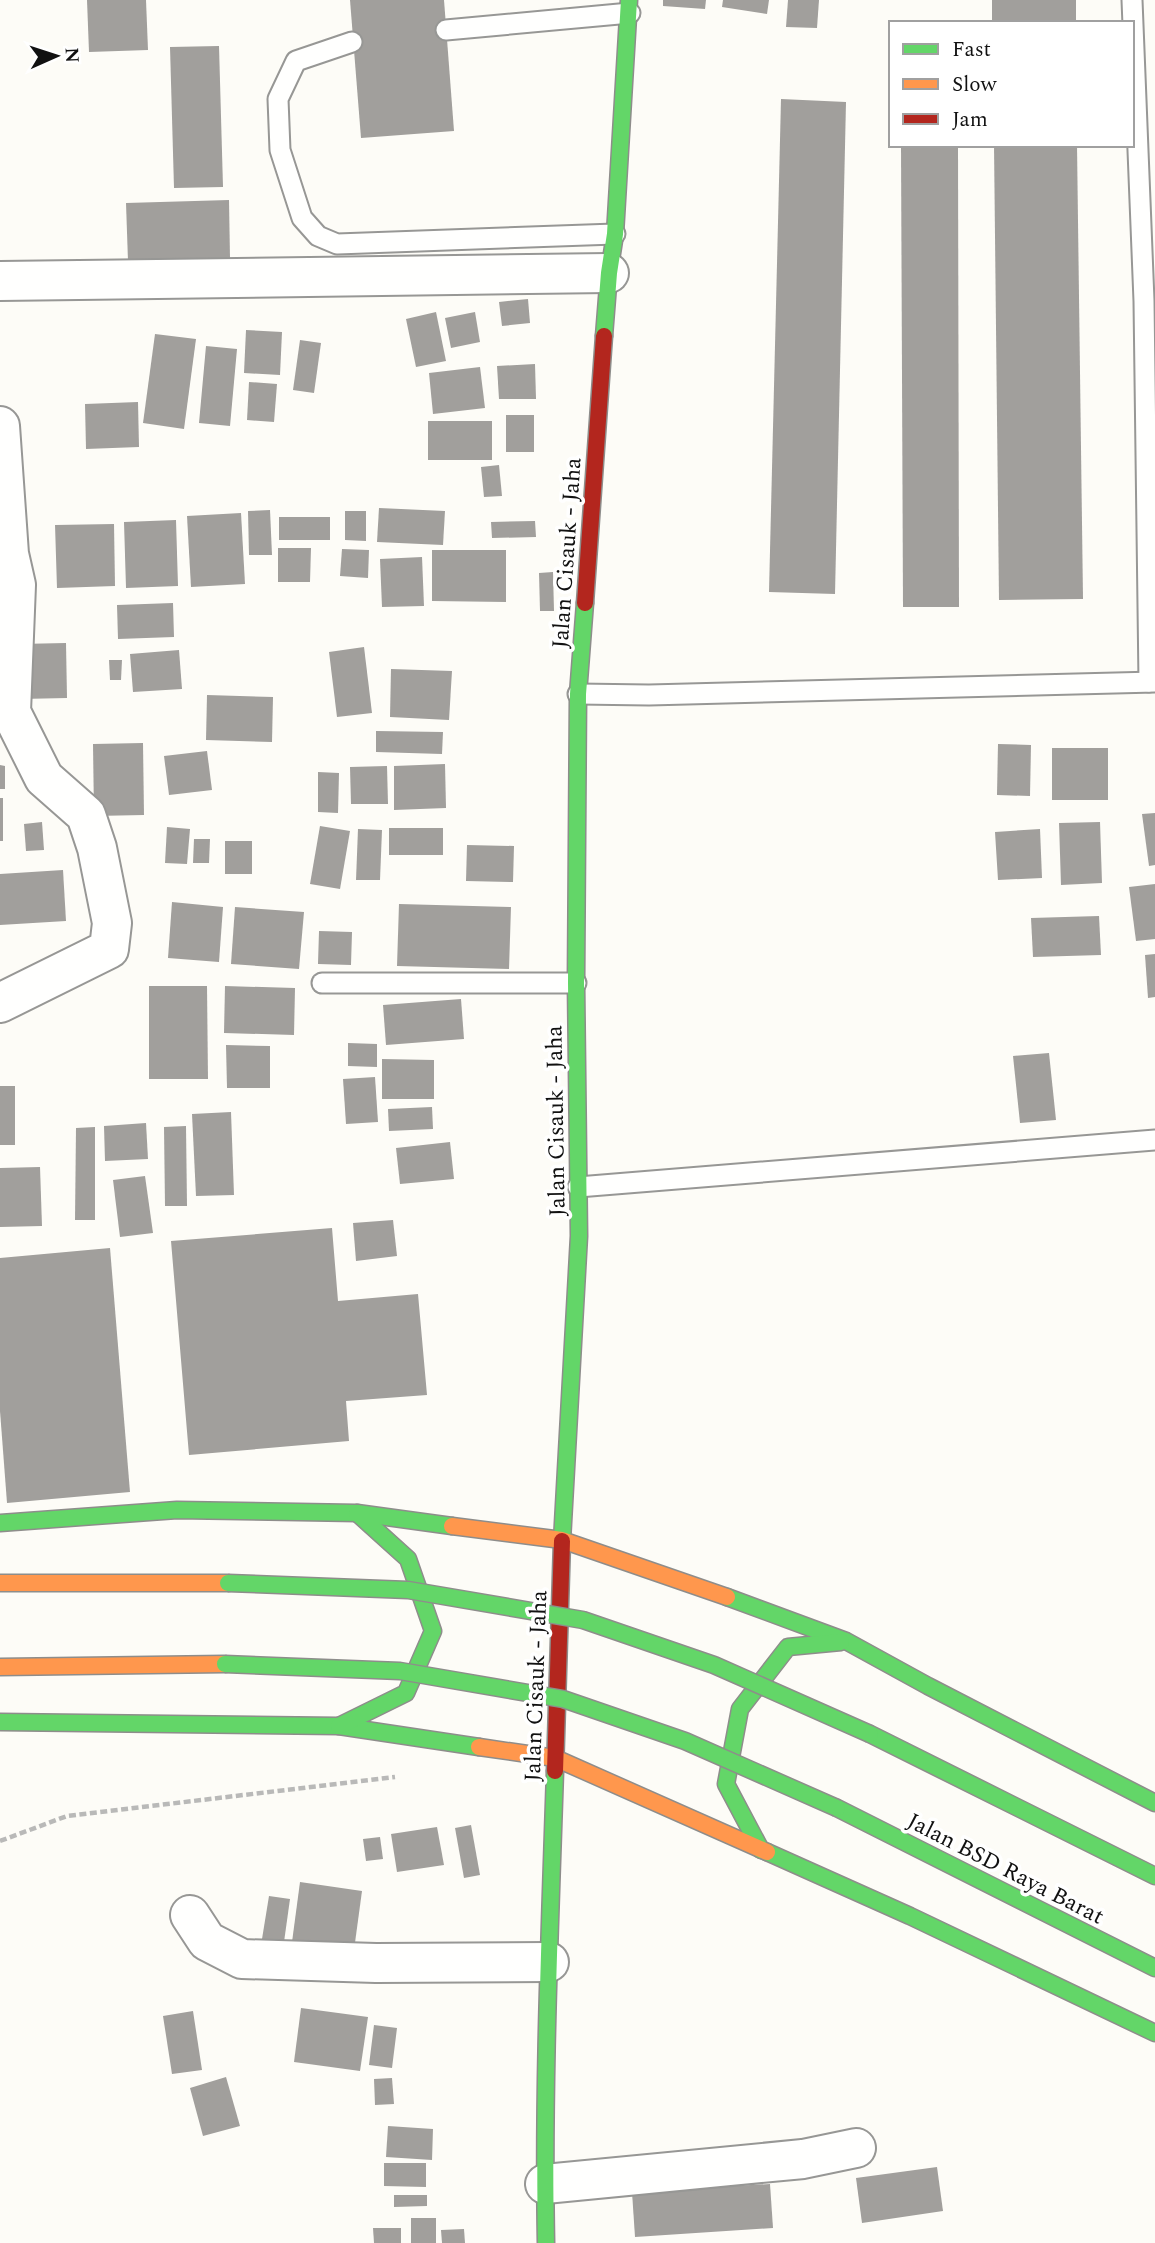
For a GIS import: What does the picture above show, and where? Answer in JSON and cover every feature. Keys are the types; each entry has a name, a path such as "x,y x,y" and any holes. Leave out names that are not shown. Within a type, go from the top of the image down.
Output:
{"main road":[{"name":"Jalan Cisauk - Jaha","path":"546,2243 549,1962 562,1540 579,1236 576,984 578,694 609,272 615,234 630,7"},
{"path":"0,1523 177,1510 356,1513 562,1540 706,1589 846,1642 1155,1803"},
{"path":"339,1726 407,1693 433,1631 408,1559 356,1513"},
{"path":"0,1583 228,1583 408,1590 583,1619 715,1665 870,1734 1155,1876"},
{"path":"761,1850 726,1784 740,1709 788,1647 846,1642"},
{"name":"Jalan BSD Raya Barat","path":"0,1667 225,1664 400,1671 563,1699 685,1741 837,1808 1155,1968"},
{"path":"0,1722 339,1726 555,1758 910,1916 1155,2033"}],"street":[{"path":"0,281 609,272"},
{"path":"0,426 9,554 16,585 11,712 44,778 86,815 97,848 111,923 109,949 0,1003"},
{"path":"1117,1784 1155,1779"},
{"path":"190,1915 207,1941 242,1959 376,1963 549,1962"},
{"path":"545,2184 803,2159 856,2148"}],"lane":[{"path":"1132,0 1133,21"},
{"path":"446,30 630,7"},
{"path":"352,42 296,61 278,99 280,150 302,218 318,236 337,244 615,234"},
{"path":"578,694 649,695 1152,682 1144,301 1134,50"},
{"path":"322,983 576,984"},
{"path":"578,1187 1155,1140"}],"path":[{"path":"0,1841 67,1816 406,1776"}],"building":[{"path":"87,0 146,0 148,50 89,52"},
{"path":"350,0 444,0 454,131 361,138"},
{"path":"663,0 706,0 705,9 663,6"},
{"path":"723,0 769,0 767,14 722,7"},
{"path":"788,0 819,0 817,28 786,27"},
{"path":"992,0 1076,0 1076,21 992,21"},
{"path":"219,46 223,187 174,188 170,47"},
{"path":"781,99 846,102 835,594 769,592"},
{"path":"901,147 958,147 959,607 903,607"},
{"path":"994,147 1077,147 1083,599 999,600"},
{"path":"229,200 230,258 128,261 126,203"},
{"path":"528,299 530,323 502,326 499,302"},
{"path":"436,312 446,361 416,367 406,319"},
{"path":"475,312 480,342 451,348 445,318"},
{"path":"246,330 282,332 280,375 244,373"},
{"path":"155,334 196,339 184,429 143,423"},
{"path":"300,340 321,343 314,393 293,390"},
{"path":"206,346 237,349 230,426 199,423"},
{"path":"535,364 536,399 499,399 497,366"},
{"path":"480,367 485,408 433,414 429,373"},
{"path":"249,382 277,384 274,422 247,420"},
{"path":"138,402 139,447 86,449 85,404"},
{"path":"506,415 534,415 534,452 506,452"},
{"path":"428,421 492,421 492,460 428,460"},
{"path":"499,465 502,496 484,497 481,467"},
{"path":"379,508 445,511 443,545 377,542"},
{"path":"270,510 272,555 249,555 248,511"},
{"path":"345,511 366,511 366,541 345,540"},
{"path":"241,513 245,584 191,587 187,516"},
{"path":"279,517 330,517 330,540 279,540"},
{"path":"176,520 178,586 126,588 124,522"},
{"path":"535,521 536,537 492,538 491,522"},
{"path":"114,524 115,586 57,588 55,525"},
{"path":"278,548 311,548 310,582 278,582"},
{"path":"342,549 369,550 368,578 340,576"},
{"path":"432,550 506,550 506,602 432,601"},
{"path":"422,557 424,606 382,607 380,559"},
{"path":"553,572 554,611 540,611 539,573"},
{"path":"173,603 174,637 118,639 117,605"},
{"path":"66,643 67,698 21,699 19,644"},
{"path":"364,647 372,713 337,717 329,652"},
{"path":"179,650 182,689 133,692 130,654"},
{"path":"109,660 122,660 121,680 110,680"},
{"path":"391,669 452,671 449,720 390,717"},
{"path":"207,695 273,697 272,742 206,740"},
{"path":"376,731 443,732 442,754 376,752"},
{"path":"143,743 144,815 94,816 93,744"},
{"path":"998,744 1031,745 1030,796 997,795"},
{"path":"1052,748 1108,748 1108,800 1052,800"},
{"path":"207,751 212,790 169,795 164,756"},
{"path":"445,764 446,808 394,810 394,766"},
{"path":"0,765 5,766 5,789 0,789"},
{"path":"387,766 388,804 351,804 350,767"},
{"path":"318,772 339,773 338,813 318,812"},
{"path":"0,798 3,798 3,841 0,841"},
{"path":"1155,813 1155,865 1149,866 1142,814"},
{"path":"42,822 44,850 26,851 24,824"},
{"path":"1100,822 1102,883 1061,885 1059,823"},
{"path":"320,826 350,831 340,889 310,884"},
{"path":"167,827 190,829 187,864 165,863"},
{"path":"389,828 443,828 443,855 389,855"},
{"path":"358,829 382,830 380,880 356,880"},
{"path":"1040,829 1042,878 998,880 995,832"},
{"path":"194,839 210,839 209,863 193,863"},
{"path":"225,841 252,841 252,874 225,874"},
{"path":"467,845 514,846 513,882 466,881"},
{"path":"63,870 66,921 0,925 0,874"},
{"path":"1155,884 1155,939 1136,941 1129,887"},
{"path":"172,902 223,907 219,962 168,958"},
{"path":"399,904 511,907 509,969 397,966"},
{"path":"235,907 304,912 299,969 231,964"},
{"path":"1099,916 1101,955 1033,957 1031,918"},
{"path":"319,931 352,932 351,965 318,964"},
{"path":"1155,954 1155,997 1148,998 1145,955"},
{"path":"149,986 207,986 208,1079 149,1079"},
{"path":"225,986 295,988 294,1035 224,1033"},
{"path":"461,999 464,1039 386,1045 383,1005"},
{"path":"348,1043 377,1044 377,1067 348,1066"},
{"path":"226,1045 270,1046 270,1088 227,1088"},
{"path":"1049,1053 1056,1120 1020,1123 1013,1056"},
{"path":"382,1059 434,1060 434,1099 382,1099"},
{"path":"375,1077 378,1122 346,1124 343,1079"},
{"path":"0,1086 15,1086 15,1145 0,1145"},
{"path":"432,1107 433,1129 389,1131 388,1109"},
{"path":"231,1112 234,1195 196,1196 192,1114"},
{"path":"146,1123 148,1159 105,1161 104,1126"},
{"path":"186,1126 187,1206 165,1206 164,1127"},
{"path":"95,1127 95,1220 75,1220 76,1128"},
{"path":"450,1142 454,1179 400,1184 396,1148"},
{"path":"40,1167 42,1226 0,1227 0,1168"},
{"path":"145,1176 153,1233 120,1237 113,1180"},
{"path":"393,1220 397,1256 356,1261 353,1223"},
{"path":"332,1228 338,1301 418,1294 427,1395 346,1401 349,1441 189,1455 171,1241"},
{"path":"110,1248 130,1492 7,1503 0,1411 0,1258"},
{"path":"471,1825 480,1875 464,1878 455,1828"},
{"path":"437,1827 444,1865 397,1872 391,1834"},
{"path":"380,1837 383,1859 366,1861 363,1839"},
{"path":"300,1882 362,1891 354,1950 292,1942"},
{"path":"269,1896 290,1899 284,1942 262,1939"},
{"path":"301,2008 368,2017 360,2071 294,2062"},
{"path":"193,2011 202,2070 172,2074 163,2016"},
{"path":"374,2025 397,2028 392,2068 369,2065"},
{"path":"226,2077 240,2126 203,2136 190,2088"},
{"path":"392,2078 394,2104 375,2105 374,2079"},
{"path":"388,2126 433,2129 432,2160 386,2157"},
{"path":"384,2163 426,2163 426,2187 384,2186"},
{"path":"937,2167 943,2211 862,2223 856,2178"},
{"path":"770,2184 773,2228 635,2237 632,2192"},
{"path":"394,2195 427,2195 427,2206 394,2207"},
{"path":"411,2218 436,2218 436,2243 411,2243"},
{"path":"373,2228 401,2228 401,2243 374,2243"},
{"path":"464,2229 465,2243 442,2243 441,2230"}],"traffic: fast":[{"path":"604,336 615,234 629,0"},
{"path":"562,1541 579,1236 576,983 578,694 585,603"},
{"path":"0,1523 177,1510 357,1513 452,1526"},
{"path":"339,1726 406,1693 433,1631 408,1559 357,1513"},
{"path":"228,1583 408,1590 583,1620 714,1665 870,1734"},
{"path":"727,1597 846,1641 1155,1803"},
{"path":"761,1850 726,1784 740,1709 788,1647 841,1642"},
{"path":"225,1664 400,1671 563,1699 685,1741 837,1808"},
{"path":"0,1722 339,1726 479,1747"},
{"path":"870,1734 1155,1876"},
{"path":"546,2243 546,2066 555,1771"},
{"path":"837,1808 1155,1968"},
{"path":"767,1852 910,1916 1155,2033"}],"traffic: slow":[{"path":"452,1526 562,1540 727,1597"},
{"path":"0,1583 228,1583"},
{"path":"0,1667 225,1664"},
{"path":"479,1747 555,1758 767,1852"}],"traffic: jam":[{"path":"585,603 604,336"},
{"path":"555,1771 562,1541"}]}
